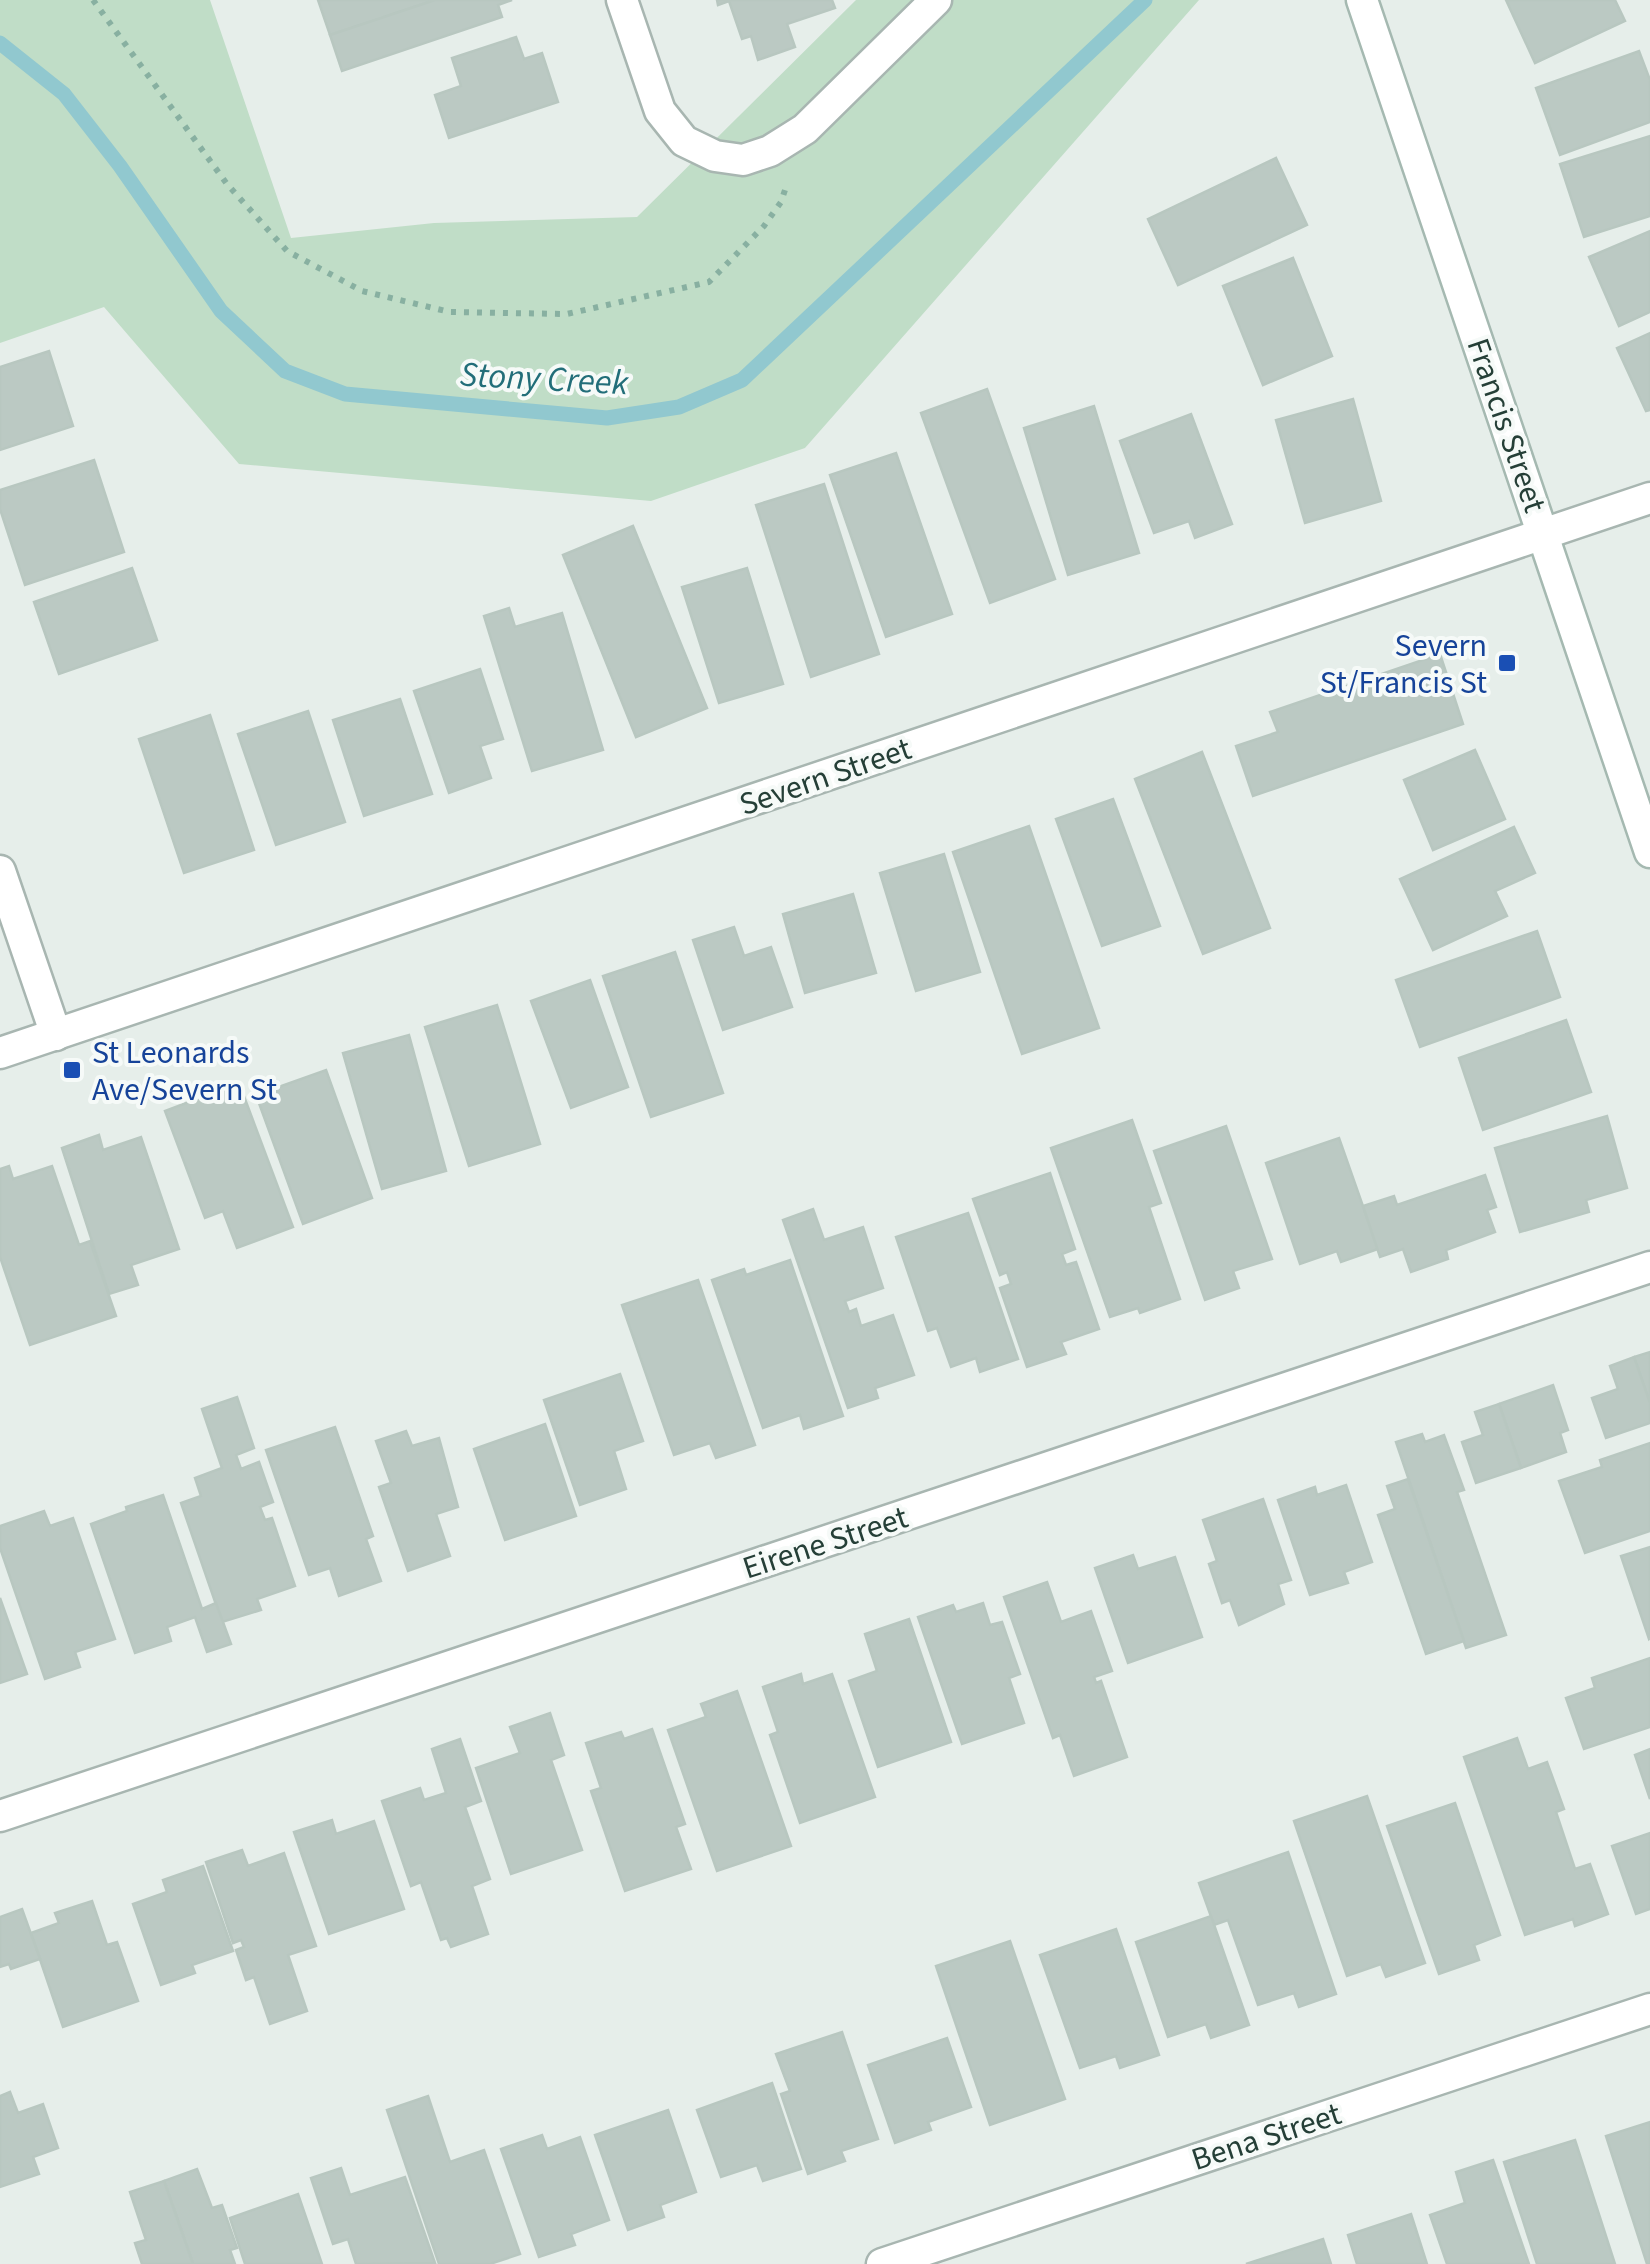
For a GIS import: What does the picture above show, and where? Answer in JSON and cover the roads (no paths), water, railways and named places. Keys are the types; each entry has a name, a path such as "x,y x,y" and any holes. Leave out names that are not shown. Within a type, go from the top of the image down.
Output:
{"street":[{"path":"622,0 660,110 684,141 715,156 742,160 770,151 805,130 936,0"},
{"name":"Francis Street","path":"1362,0 1650,852"},
{"name":"Severn Street","path":"0,1053 1650,498"},
{"path":"0,871 56,1034"},
{"name":"Eirene Street","path":"0,1816 1650,1267"},
{"name":"Bena Street","path":"882,2264 1650,2009"}],"waterway":[{"name":"Stony Creek","path":"0,43 64,94 120,166 221,311 285,371 345,394 607,418 679,407 742,380 1145,0"}],"place":[{"name":"Severn St/Francis St","path":"1507,663"},
{"name":"St Leonards Ave/Severn St","path":"72,1070"}]}
